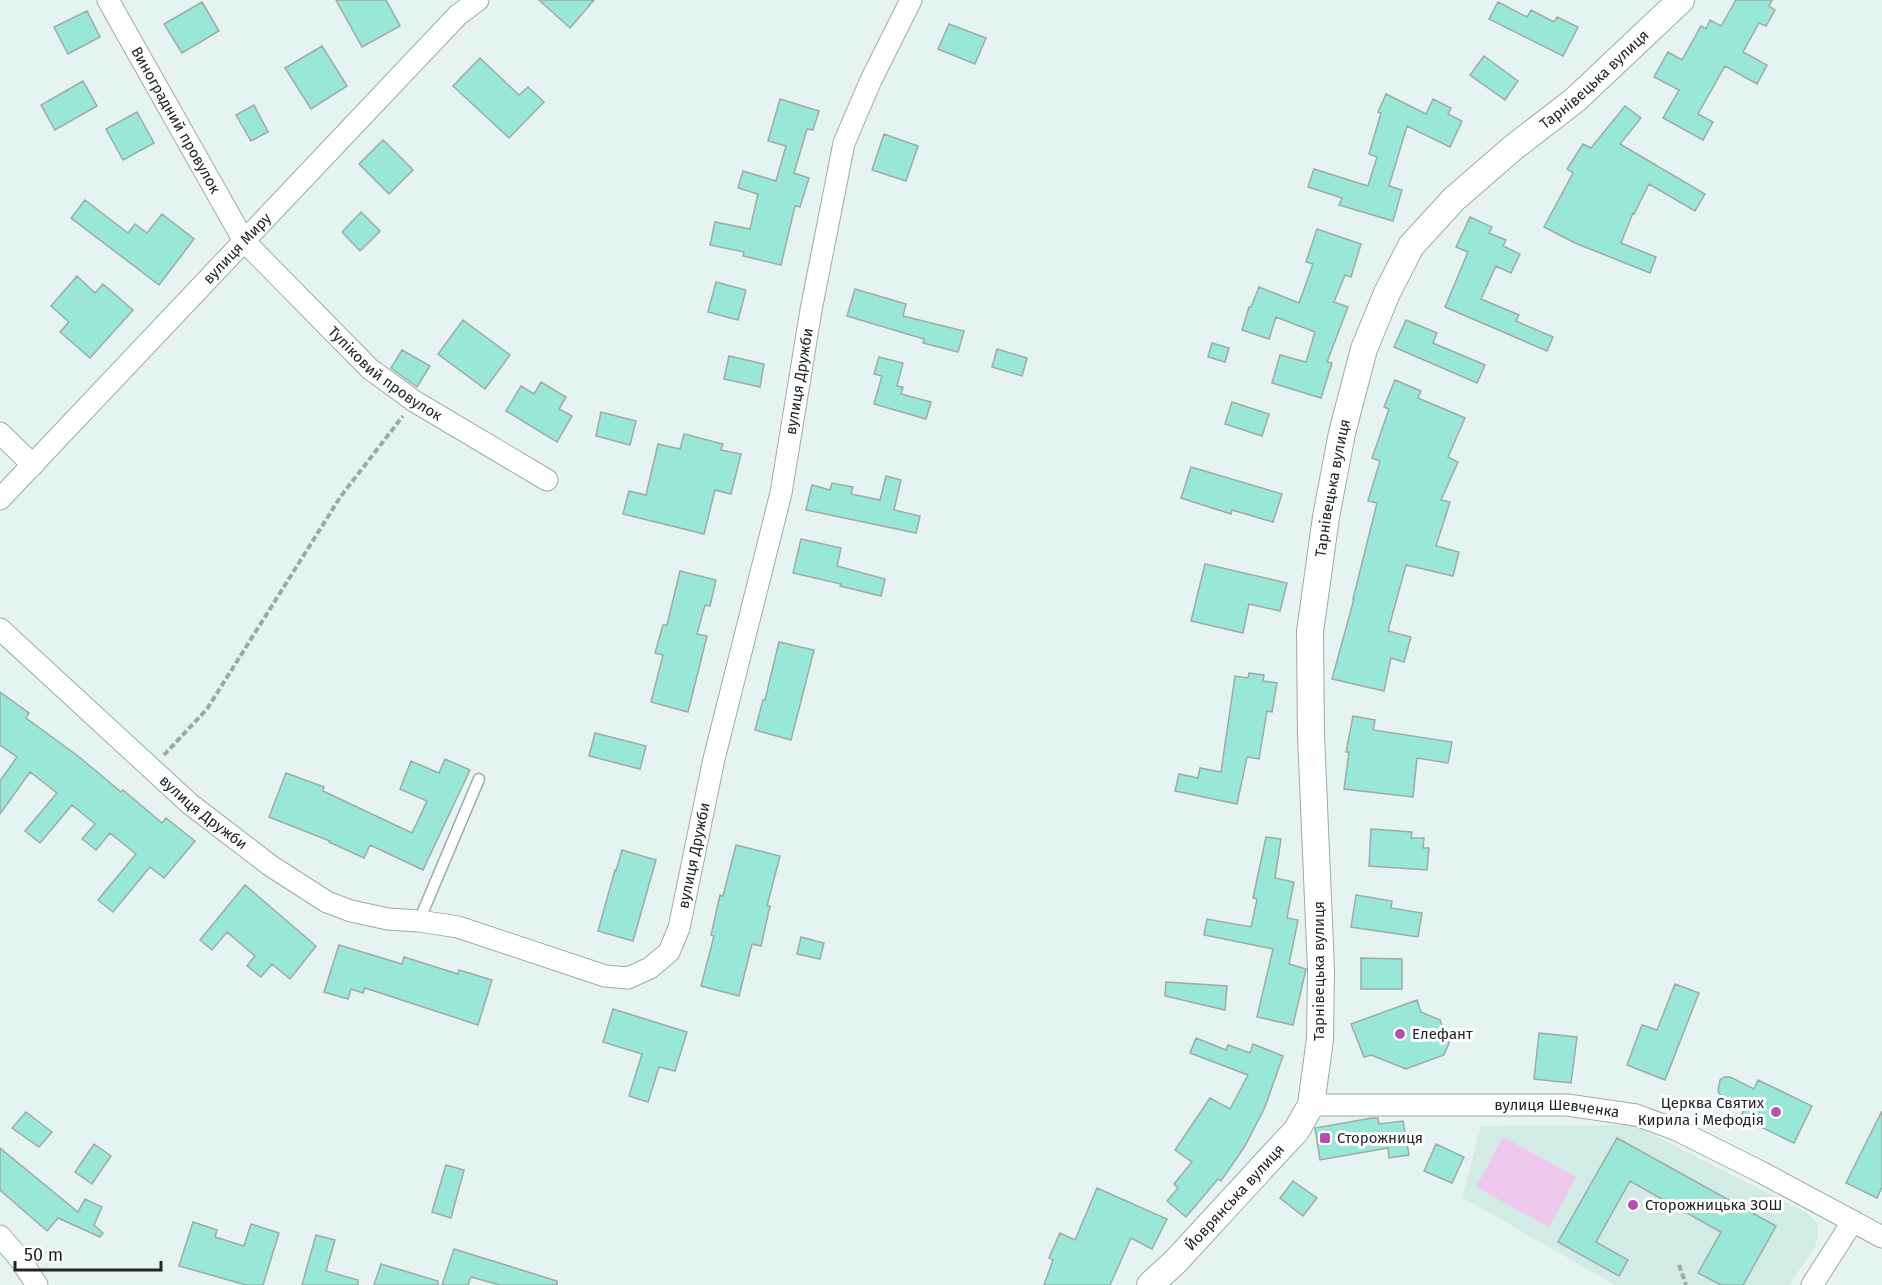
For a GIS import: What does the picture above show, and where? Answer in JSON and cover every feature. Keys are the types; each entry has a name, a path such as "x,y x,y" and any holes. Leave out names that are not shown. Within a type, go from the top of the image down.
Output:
{"street":[{"name":"Виноградний провулок","path":"108,0 244,241"},
{"name":"вулиця Миру","path":"0,499 458,15 478,0"},
{"name":"вулиця Дружби","path":"0,629 190,804 272,866 327,902 351,911 388,919 458,927 605,976 628,978 650,968 669,952 679,928 714,759 781,493 811,310 844,143 870,80 911,0"},
{"name":"Тарнівецька вулиця","path":"1311,1105 1320,1039 1321,970 1311,735 1310,632 1342,433 1364,349 1387,293 1411,246 1454,199 1514,147 1575,100 1681,0"},
{"name":"Тупіковий провулок","path":"244,241 370,369 414,401 547,480"},
{"path":"0,433 33,465"},
{"name":"вулиця Шевченка","path":"1311,1105 1567,1105 1636,1115 1677,1130 1882,1237"},
{"name":"Йоврянська вулиця","path":"1150,1285 1176,1261 1281,1148 1296,1131 1311,1105"},
{"path":"1812,1285 1853,1221"},
{"path":"0,1236 20,1259 37,1285"}],"lane":[{"path":"419,921 479,778"}],"path":[{"path":"152,768 207,709 341,496 414,401"},
{"path":"1679,1264 1686,1285"}],"shaded area":[{"name":"Сторожницька ЗОШ","path":"1634,1125 1807,1213 1817,1224 1818,1235 1815,1247 1789,1285 1615,1285 1462,1197 1481,1126"},
{"path":"1503,1137 1576,1177 1549,1227 1476,1187"}],"building":[{"path":"336,0 386,0 400,26 362,47"},
{"path":"539,0 594,0 570,28"},
{"path":"1736,0 1772,0 1769,6 1775,10 1766,26 1759,23 1743,52 1767,65 1757,84 1725,66 1698,114 1713,122 1703,140 1663,118 1679,90 1654,77 1668,52 1682,60 1701,26 1706,29 1710,20 1721,26"},
{"path":"202,2 219,31 182,53 164,24"},
{"path":"1498,2 1527,17 1531,10 1554,22 1557,17 1578,27 1563,56 1489,19"},
{"path":"87,11 100,37 68,54 54,27"},
{"path":"949,24 986,38 975,64 938,49"},
{"path":"322,46 347,86 311,109 285,68"},
{"path":"1484,56 1518,81 1505,100 1470,75"},
{"path":"480,58 519,95 528,87 544,102 509,138 453,86"},
{"path":"83,81 97,106 55,130 41,105"},
{"path":"1386,94 1426,114 1433,99 1451,108 1448,114 1462,121 1450,147 1407,126 1389,186 1402,190 1393,221 1339,205 1342,198 1308,187 1314,169 1368,186 1377,157 1369,154 1381,113 1378,112"},
{"path":"780,99 819,111 813,130 807,129 794,173 809,178 800,207 795,206 781,265 743,256 744,252 710,245 715,222 750,229 758,194 738,188 743,171 776,181 786,146 768,141"},
{"path":"254,105 268,132 251,141 236,115"},
{"path":"1625,106 1641,118 1620,144 1705,194 1695,211 1649,184 1633,213 1621,243 1656,257 1650,273 1575,243 1544,227 1573,173 1567,169 1583,144 1591,148"},
{"path":"137,112 154,143 123,160 106,129"},
{"path":"884,134 918,146 906,181 872,170"},
{"path":"383,140 413,170 389,194 359,164"},
{"path":"85,200 128,233 135,224 147,233 162,214 194,239 159,285 71,218"},
{"path":"361,212 380,231 360,251 342,232"},
{"path":"1470,217 1492,227 1489,233 1506,240 1503,246 1520,254 1511,273 1496,266 1481,299 1519,315 1516,321 1553,337 1547,351 1445,307 1468,252 1456,247"},
{"path":"1317,229 1361,244 1351,277 1345,275 1334,302 1348,307 1327,362 1332,363 1321,398 1272,383 1280,355 1306,362 1315,332 1276,317 1269,339 1242,330 1249,307 1259,287 1299,303 1313,264 1306,262"},
{"path":"77,276 95,293 103,284 133,310 90,358 60,332 69,322 51,306"},
{"path":"716,282 746,290 738,320 708,312"},
{"path":"855,289 906,304 903,316 964,331 958,352 923,343 924,339 847,316"},
{"path":"463,320 510,355 485,389 438,354"},
{"path":"1406,320 1437,333 1433,343 1485,365 1477,383 1394,347"},
{"path":"1212,343 1229,348 1225,362 1208,357"},
{"path":"997,349 1027,358 1022,376 992,367"},
{"path":"402,350 430,366 417,387 391,368"},
{"path":"729,356 764,364 760,387 724,379"},
{"path":"879,357 903,363 897,386 903,387 901,394 931,402 926,419 874,404 882,376 874,374"},
{"path":"1395,380 1421,391 1418,398 1465,418 1448,457 1458,462 1441,500 1450,502 1436,546 1459,552 1453,576 1406,565 1388,631 1411,637 1404,662 1391,658 1384,691 1332,679 1377,503 1368,501 1380,461 1372,458 1389,409 1384,407"},
{"path":"541,382 566,397 559,409 572,416 557,442 506,411 521,386 534,394"},
{"path":"1232,402 1269,414 1262,436 1225,424"},
{"path":"601,412 636,421 630,445 596,436"},
{"path":"684,434 723,444 721,450 741,454 731,494 715,490 704,534 623,514 629,491 646,495 658,444 680,449"},
{"path":"1191,467 1282,494 1273,522 1232,510 1231,514 1181,498"},
{"path":"886,476 901,480 894,510 920,516 916,533 806,510 812,485 830,490 832,483 853,487 851,494 880,500"},
{"path":"801,539 841,548 837,566 885,579 881,596 793,573"},
{"path":"1205,564 1287,583 1280,611 1249,604 1243,633 1191,621"},
{"path":"680,571 716,580 710,606 705,605 697,634 707,636 688,712 651,702 663,655 655,653 663,625 667,625"},
{"path":"779,642 814,650 791,740 755,730"},
{"path":"1249,673 1264,675 1263,681 1277,683 1272,712 1267,711 1259,759 1247,757 1237,804 1175,791 1179,774 1198,778 1200,768 1221,772 1235,676 1248,678"},
{"path":"0,692 29,713 26,718 78,756 121,792 123,790 162,823 166,818 195,841 164,878 150,867 113,912 98,900 136,854 110,833 96,850 82,839 95,824 72,805 40,843 25,831 57,793 30,772 0,814 0,781 17,757 0,745"},
{"path":"1353,716 1375,720 1373,730 1452,742 1448,763 1417,758 1413,797 1344,789 1349,752 1346,752"},
{"path":"595,733 646,746 640,769 589,756"},
{"path":"445,759 470,770 423,870 370,845 364,858 330,841 269,817 286,773 324,787 323,791 412,833 427,801 400,789 411,761 439,773"},
{"path":"1371,829 1412,832 1411,838 1424,838 1423,848 1429,848 1427,870 1369,866"},
{"path":"1266,837 1281,839 1275,878 1294,882 1287,918 1298,920 1289,964 1306,969 1293,1025 1257,1017 1273,949 1204,935 1207,919 1251,927 1257,899 1253,898"},
{"path":"736,845 780,856 767,906 770,906 761,946 752,944 739,996 701,986 714,936 711,935 720,895 723,896"},
{"path":"622,850 656,860 633,941 598,931"},
{"path":"245,885 316,946 290,979 272,964 261,977 247,966 255,956 227,932 212,950 200,940"},
{"path":"1356,895 1392,901 1391,908 1422,913 1418,937 1351,927"},
{"path":"801,937 824,943 820,959 797,954"},
{"path":"339,945 402,964 404,957 458,974 459,970 492,980 478,1025 365,988 363,993 351,989 348,999 324,992"},
{"path":"1361,958 1402,959 1402,989 1361,989"},
{"path":"1166,982 1227,986 1225,1010 1165,996"},
{"path":"1675,984 1699,993 1665,1080 1627,1065 1642,1025 1657,1030"},
{"name":"Елефант","path":"1417,1000 1421,1012 1440,1020 1449,1043 1444,1055 1406,1069 1371,1055 1364,1057 1351,1024"},
{"path":"613,1009 687,1032 675,1071 659,1067 648,1102 629,1096 642,1054 603,1042"},
{"path":"1539,1033 1577,1037 1571,1083 1534,1079"},
{"path":"1196,1038 1226,1050 1228,1045 1250,1053 1253,1044 1283,1056 1265,1107 1245,1146 1221,1181 1218,1179 1186,1217 1167,1201 1178,1188 1174,1184 1192,1162 1175,1150 1210,1098 1230,1109 1248,1075 1190,1053"},
{"name":"Церква Святих Кирила і Мефодія","path":"1730,1077 1754,1089 1758,1080 1812,1106 1794,1143 1740,1117 1745,1108 1721,1096 1718,1091 1720,1080"},
{"path":"1882,1111 1882,1187 1877,1198 1846,1183"},
{"path":"26,1112 52,1132 39,1147 12,1128"},
{"path":"1378,1118 1379,1124 1403,1121 1409,1155 1389,1158 1388,1148 1320,1160 1315,1128"},
{"path":"1617,1138 1776,1226 1743,1285 1721,1285 1698,1273 1721,1232 1630,1181 1596,1242 1628,1260 1619,1276 1558,1242"},
{"path":"94,1144 111,1156 92,1184 75,1172"},
{"path":"1436,1144 1464,1157 1452,1183 1424,1171"},
{"path":"0,1148 78,1212 85,1199 102,1207 94,1225 103,1233 100,1237 58,1218 47,1231 0,1190"},
{"path":"446,1165 464,1170 451,1218 432,1212"},
{"path":"1293,1181 1317,1198 1303,1216 1280,1198"},
{"path":"1097,1188 1167,1219 1152,1249 1131,1238 1110,1285 1044,1285 1053,1260 1049,1258 1060,1233 1075,1240"},
{"path":"193,1222 217,1230 215,1237 244,1246 251,1224 279,1233 263,1285 246,1285 179,1266"},
{"path":"316,1235 335,1240 326,1271 358,1280 358,1285 302,1285"},
{"path":"454,1249 557,1281 557,1285 500,1285 471,1277 468,1285 442,1285"},
{"path":"381,1264 438,1281 438,1285 374,1285"}],"place":[{"name":"Елефант","path":"1400,1034"},
{"name":"Церква Святих Кирила і Мефодія","path":"1776,1112"},
{"name":"Сторожниця","path":"1325,1138"},
{"name":"Сторожницька ЗОШ","path":"1633,1205"}]}
